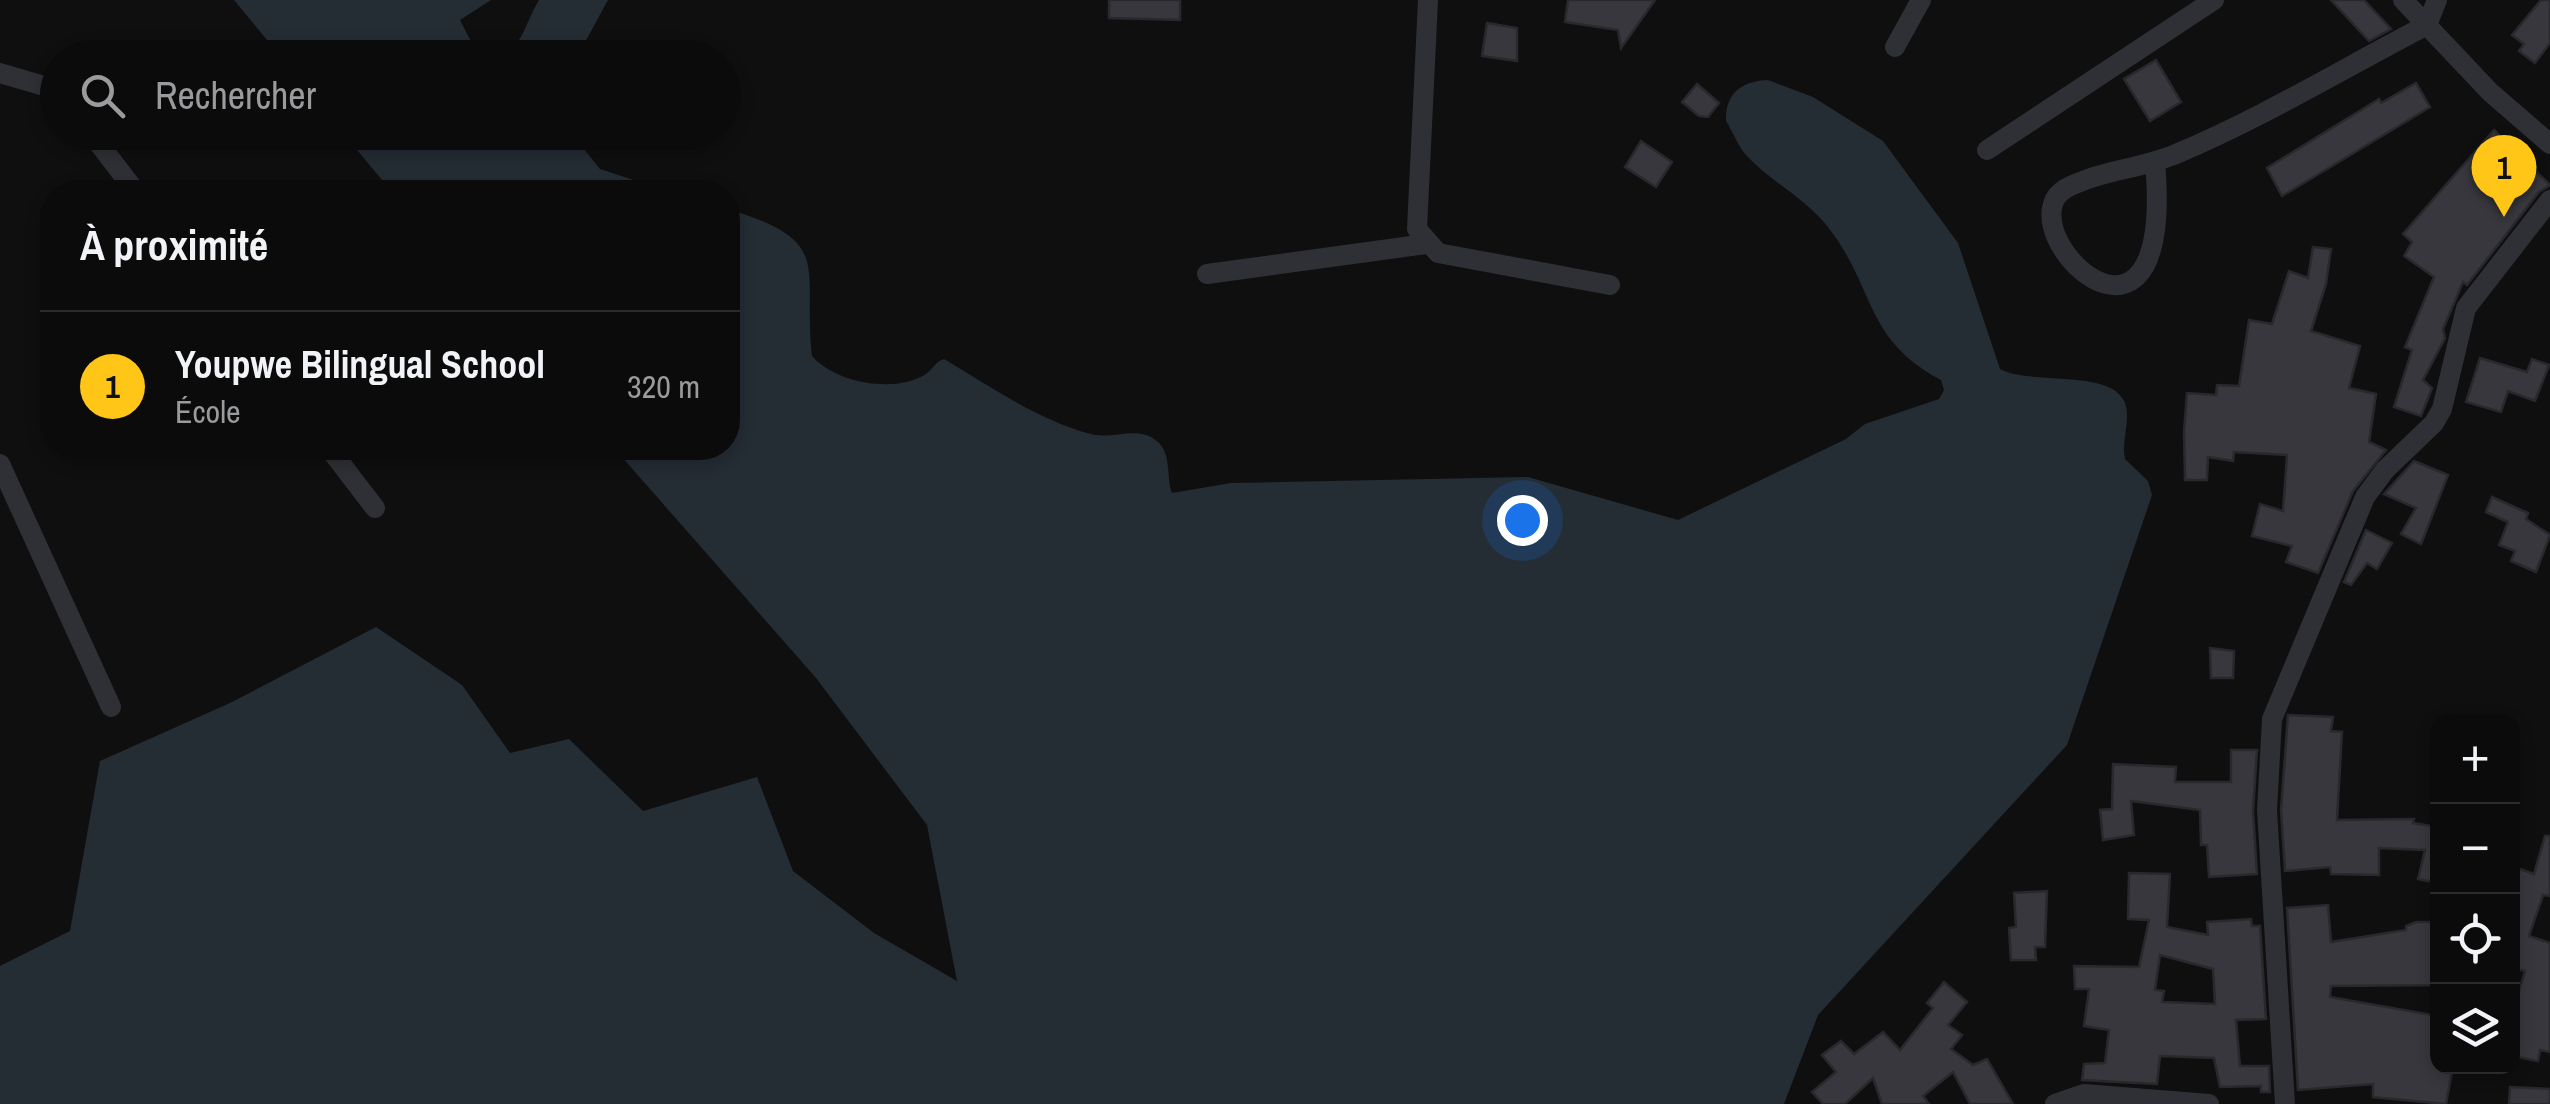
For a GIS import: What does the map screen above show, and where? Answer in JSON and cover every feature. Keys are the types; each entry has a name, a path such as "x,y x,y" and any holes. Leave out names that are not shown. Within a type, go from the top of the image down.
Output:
{"street":[{"path":"1428,0 1416,228 1426,244 1438,253 1610,285"},
{"path":"1895,48 1920,0"},
{"path":"1987,150 2214,0"},
{"path":"2403,0 2490,92 2550,144"},
{"path":"2154,162 2157,221 2149,260 2140,276 2121,286 2098,286 2069,255 2058,236 2052,206 2070,186 2154,162 2427,25 2437,0"},
{"path":"0,72 40,84"},
{"path":"104,150 127,180"},
{"path":"2285,1104 2268,810 2272,719 2366,498 2385,470 2426,434 2442,409 2466,308 2550,200"},
{"path":"1207,274 1426,244"},
{"path":"337,460 374,508"},
{"path":"0,464 111,707"},
{"path":"2055,1104 2084,1094 2209,1104"}],"shaded area":[{"path":"234,0 491,0 460,20 470,40 267,40"},
{"path":"539,0 608,0 586,40 519,40"},
{"path":"1768,80 1813,97 1883,141 1958,243 2000,369 2031,377 2088,381 2117,392 2127,410 2125,459 2148,481 2152,495 2067,745 1818,1015 1784,1104 0,1104 0,966 70,931 100,761 230,703 376,627 462,685 510,753 569,739 643,811 757,777 793,871 874,933 957,981 927,825 816,678 625,460 740,460 740,213 785,233 799,246 810,278 812,356 822,365 850,379 883,384 913,380 944,359 1053,421 1091,434 1135,433 1151,437 1165,453 1172,493 1231,483 1528,477 1678,520 1846,439 1865,424 1939,399 1944,390 1941,380 1916,364 1884,330 1828,227 1756,165 1738,143 1726,121 1726,111 1737,90"},
{"path":"357,150 585,150 600,169 633,180 382,180"}],"building":[{"path":"1109,0 1180,0 1180,20 1109,18"},
{"path":"1568,0 1655,0 1621,48 1618,30 1565,22"},
{"path":"2331,0 2364,0 2391,29 2369,41"},
{"path":"2541,0 2550,0 2550,43 2535,63 2519,51 2524,44 2512,35"},
{"path":"1487,23 1517,28 1517,61 1482,56"},
{"path":"2156,60 2181,102 2150,121 2124,79"},
{"path":"2416,83 2430,107 2282,196 2267,168 2379,99 2381,103"},
{"path":"1697,84 1719,103 1708,117 1699,116 1682,102"},
{"path":"2494,130 2550,185 2539,192 2467,285 2463,282 2443,329 2445,338 2423,380 2432,388 2421,416 2394,407 2412,350 2405,347 2434,277 2404,256 2412,242 2403,234"},
{"path":"1641,141 1672,162 1656,187 1625,167"},
{"path":"2313,247 2331,249 2326,284 2311,331 2360,346 2349,388 2376,394 2369,442 2386,450 2353,491 2318,573 2286,562 2292,546 2252,536 2260,504 2283,511 2287,455 2234,452 2233,461 2208,457 2207,480 2185,480 2184,432 2187,393 2216,395 2217,385 2239,386 2249,320 2272,324 2289,271 2308,278"},
{"path":"2480,358 2527,372 2532,359 2549,365 2535,401 2508,391 2501,412 2466,402"},
{"path":"2414,461 2448,475 2421,544 2401,534 2416,508 2384,494"},
{"path":"2492,497 2528,513 2526,519 2550,535 2536,572 2511,561 2515,551 2499,545 2508,522 2486,512"},
{"path":"2366,530 2392,543 2377,569 2367,563 2351,585 2344,582"},
{"path":"2210,648 2234,651 2233,678 2211,678"},
{"path":"2288,715 2333,717 2331,731 2342,732 2337,820 2414,819 2413,823 2430,826 2430,881 2418,879 2425,850 2379,848 2379,875 2331,874 2330,867 2285,871 2281,810"},
{"path":"2231,750 2257,750 2253,811 2257,874 2209,877 2207,845 2201,845 2200,810 2131,801 2134,835 2103,840 2100,810 2112,809 2113,764 2176,767 2175,782 2231,782"},
{"path":"2545,836 2550,836 2550,896 2543,895 2529,936 2550,943 2550,1052 2540,1050 2538,1061 2520,1058 2520,988 2525,971 2520,970 2520,869 2534,874"},
{"path":"2129,873 2170,874 2167,927 2208,935 2207,922 2251,919 2252,926 2260,926 2266,1019 2236,1020 2240,1066 2269,1066 2270,1092 2261,1092 2261,1086 2220,1087 2214,1058 2160,1056 2157,1084 2082,1080 2084,1064 2105,1063 2109,1030 2084,1026 2089,989 2075,989 2074,966 2139,967 2149,920 2128,919","holes":["2160,955 2213,969 2215,1004 2162,1002 2164,991 2155,990"]},
{"path":"2047,891 2045,947 2035,947 2036,960 2011,960 2009,928 2016,927 2014,893"},
{"path":"2328,905 2331,942 2406,930 2406,926 2416,922 2430,922 2430,985 2331,986 2330,997 2430,1015 2430,1074 2452,1074 2446,1104 2373,1097 2373,1084 2298,1090 2287,908"},
{"path":"1944,982 1967,1002 1948,1025 1962,1035 1951,1049 1973,1065 1987,1059 2013,1104 1970,1104 1953,1072 1923,1096 1929,1104 1882,1104 1873,1078 1845,1104 1823,1104 1812,1092 1836,1072 1822,1055 1841,1041 1854,1054 1883,1032 1900,1050 1933,1008 1927,1003"},
{"path":"2510,1087 2550,1089 2550,1104 2509,1104"}],"place":[{"name":"Youpwe Bilingual School","path":"2504,217"}]}
